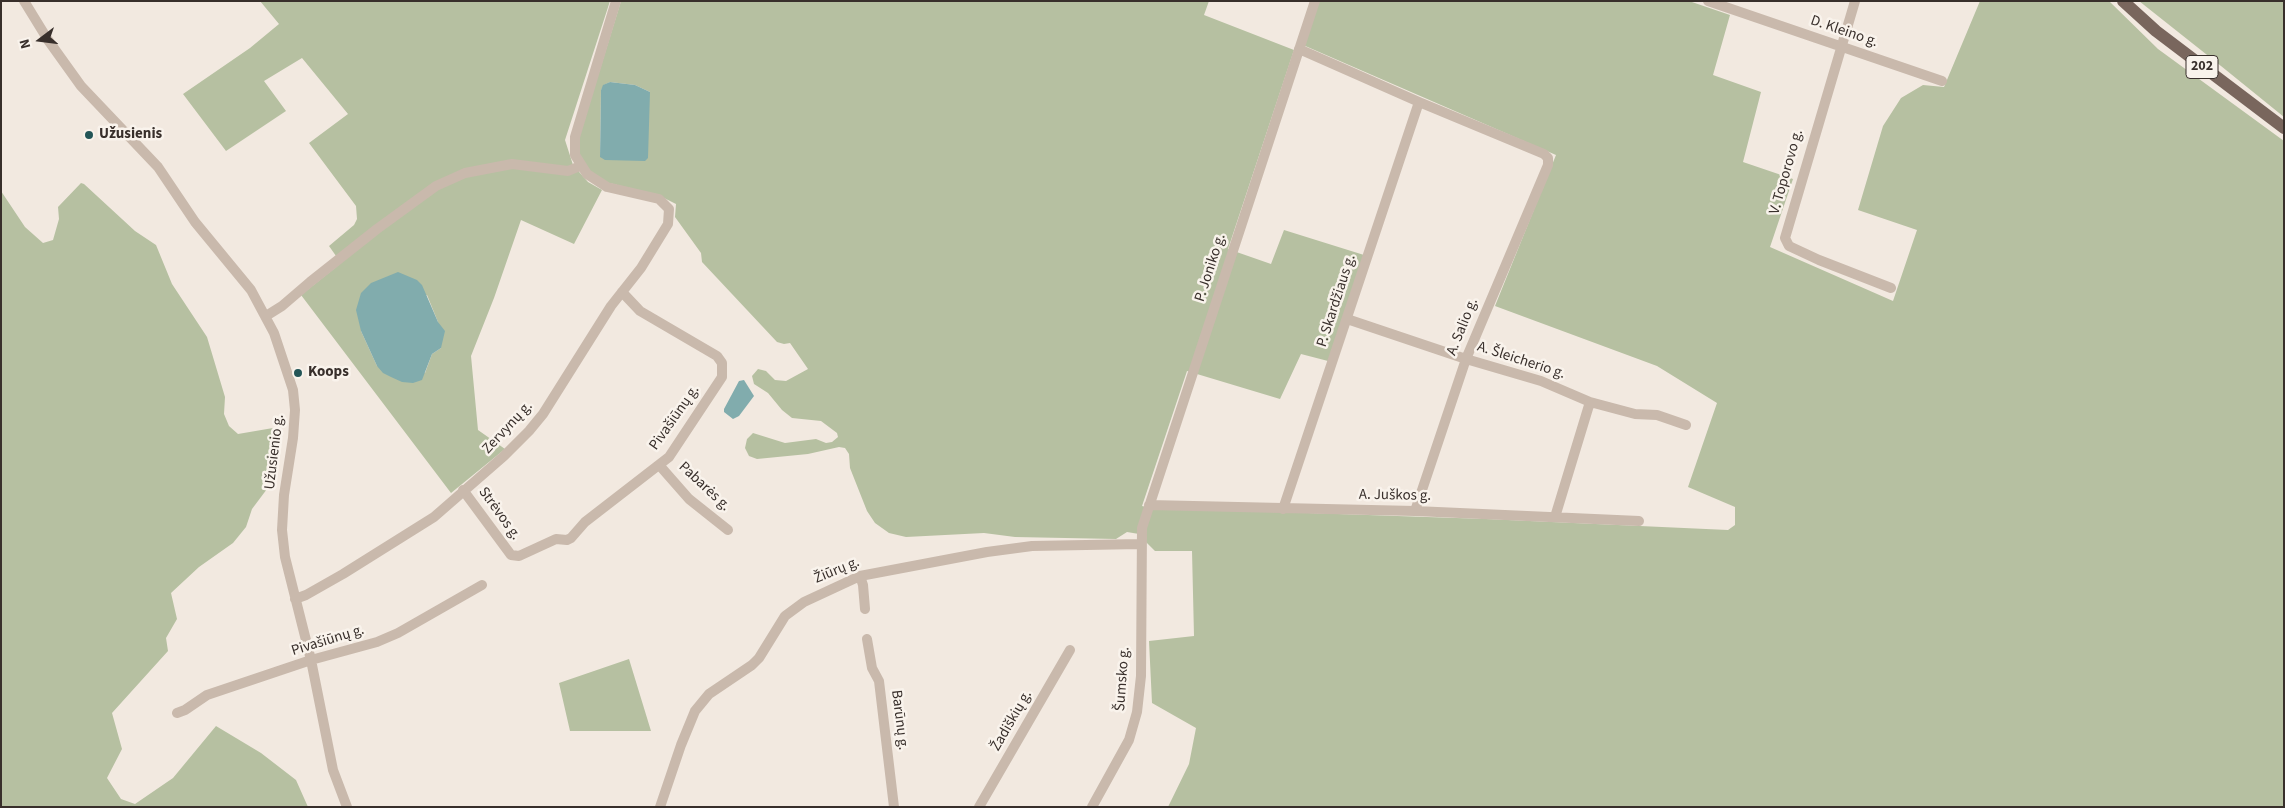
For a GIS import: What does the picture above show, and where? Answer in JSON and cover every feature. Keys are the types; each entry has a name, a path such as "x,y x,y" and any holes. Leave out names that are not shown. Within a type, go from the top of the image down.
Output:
{"main road":[{"name":"202","path":"2123,1 2156,32 2284,128"}],"street":[{"name":"Užusienio g.","path":"24,1 48,40 81,86 158,167 195,222 251,290 266,316 282,353 294,400 293,438 284,495 282,530 285,557 311,660 333,770 347,807"},
{"path":"266,316 282,306 332,264 436,186 465,173 512,164 568,171 584,170 575,155 575,137 616,1"},
{"name":"P. Joniko g.","path":"1140,544 1142,528 1149,505 1315,1"},
{"name":"D. Kleino g.","path":"1708,1 1942,81"},
{"name":"V. Toporovo g.","path":"1855,1 1840,46 1785,238 1789,246 1819,260 1891,288"},
{"path":"1299,49 1419,102"},
{"name":"A. Salio g.","path":"1415,511 1466,359 1548,165 1548,158 1544,154 1419,102"},
{"name":"P. Skardžiaus g.","path":"1283,508 1348,319 1419,102"},
{"name":"Zervynų g.","path":"295,599 306,595 401,539 434,517 504,456 543,414 610,306 641,268 668,224 669,209 659,199 607,188 584,170"},
{"name":"Pivašiūnų g.","path":"511,555 519,556 556,539 567,540 586,522 660,466 669,457 722,377 722,363 717,356 640,311 622,292"},
{"name":"A. Šleicherio g.","path":"1348,319 1466,359 1541,381 1590,402 1636,414 1657,415 1686,425"},
{"path":"1554,517 1590,402"},
{"name":"Pabarės g.","path":"660,466 689,498 728,530"},
{"name":"Strėvos g.","path":"463,490 511,555"},
{"name":"A. Juškos g.","path":"1149,505 1415,511 1639,521"},
{"name":"Žiūrų g.","path":"660,807 690,721 704,700 709,694 752,665 778,625 796,607 830,588 860,576 1016,548 1140,544"},
{"name":"Šumsko g.","path":"1092,807 1129,740 1137,712 1141,676 1140,544"},
{"path":"860,576 865,609"},
{"name":"Pivašiūnų g.","path":"177,713 185,710 207,695 311,660 377,642 398,633 482,585"},
{"name":"Barūnų g.","path":"867,639 872,668 879,681 894,807"},
{"name":"Žadiškių g.","path":"980,807 1070,650"}],"green space":[{"path":"260,1 610,1 565,140 573,165 588,182 602,190 574,244 521,220 494,298 471,356 478,430 505,449 451,493 301,295 341,263 329,246 354,225 357,219 356,206 309,143 348,114 302,58 264,81 286,111 226,151 183,94 250,48 279,24","holes":["427,295 438,322 441,348 432,354 425,373 377,366 361,331"]},
{"path":"621,1 1209,1 1204,15 1294,50 1228,249 1271,264 1284,230 1364,255 1328,361 1301,354 1280,399 1187,371 1142,506 1154,509 1486,519 1728,530 1735,525 1735,507 1688,487 1717,403 1657,366 1495,306 1556,155 1303,45 1317,1 1689,1 1730,15 1713,75 1761,92 1743,162 1793,179 1770,247 1893,301 1917,230 1858,210 1883,126 1901,98 1923,85 1944,87 1980,1 2109,1 2158,49 2284,141 2284,807 1168,807 1189,764 1196,728 1152,703 1149,641 1194,636 1192,551 1155,551 1146,542 1145,535 1127,532 1116,539 1015,537 984,533 906,537 889,533 875,523 867,511 850,468 849,454 845,448 839,447 808,454 757,459 749,456 745,448 747,439 753,433 785,443 816,439 826,443 832,442 838,437 837,433 821,421 792,418 782,410 768,393 754,384 752,376 758,369 766,371 775,380 786,381 808,369 790,343 777,342 702,262 701,253 675,217 676,204 658,195 605,182 589,172 578,152 579,137","holes":["610,82 635,85 650,92 600,157 601,90 604,85"]},
{"path":"2139,1 2284,1 2284,117 2221,66"},
{"path":"81,183 135,231 156,245 172,284 207,337 225,397 224,414 229,426 238,434 273,428 267,489 252,509 246,527 233,543 199,567 171,593 177,619 166,638 168,651 112,713 122,749 107,778 121,799 135,804 173,778 216,726 261,753 296,780 308,807 1,807 1,191 25,227 43,243 53,240 59,219 58,207"},
{"path":"629,659 651,731 570,731 559,683"}],"water":[{"path":"610,82 635,85 650,92 648,158 645,161 605,160 600,157 601,90 603,85"},
{"path":"398,272 417,280 422,285 438,322 445,331 441,348 432,354 422,380 413,383 402,382 391,377 383,373 377,366 361,331 356,310 361,293 371,283"},
{"path":"744,380 754,396 739,416 733,419 724,412 724,409 739,381"}],"place":[{"name":"Užusienis","path":"89,135"},
{"name":"Koops","path":"298,373"}]}
